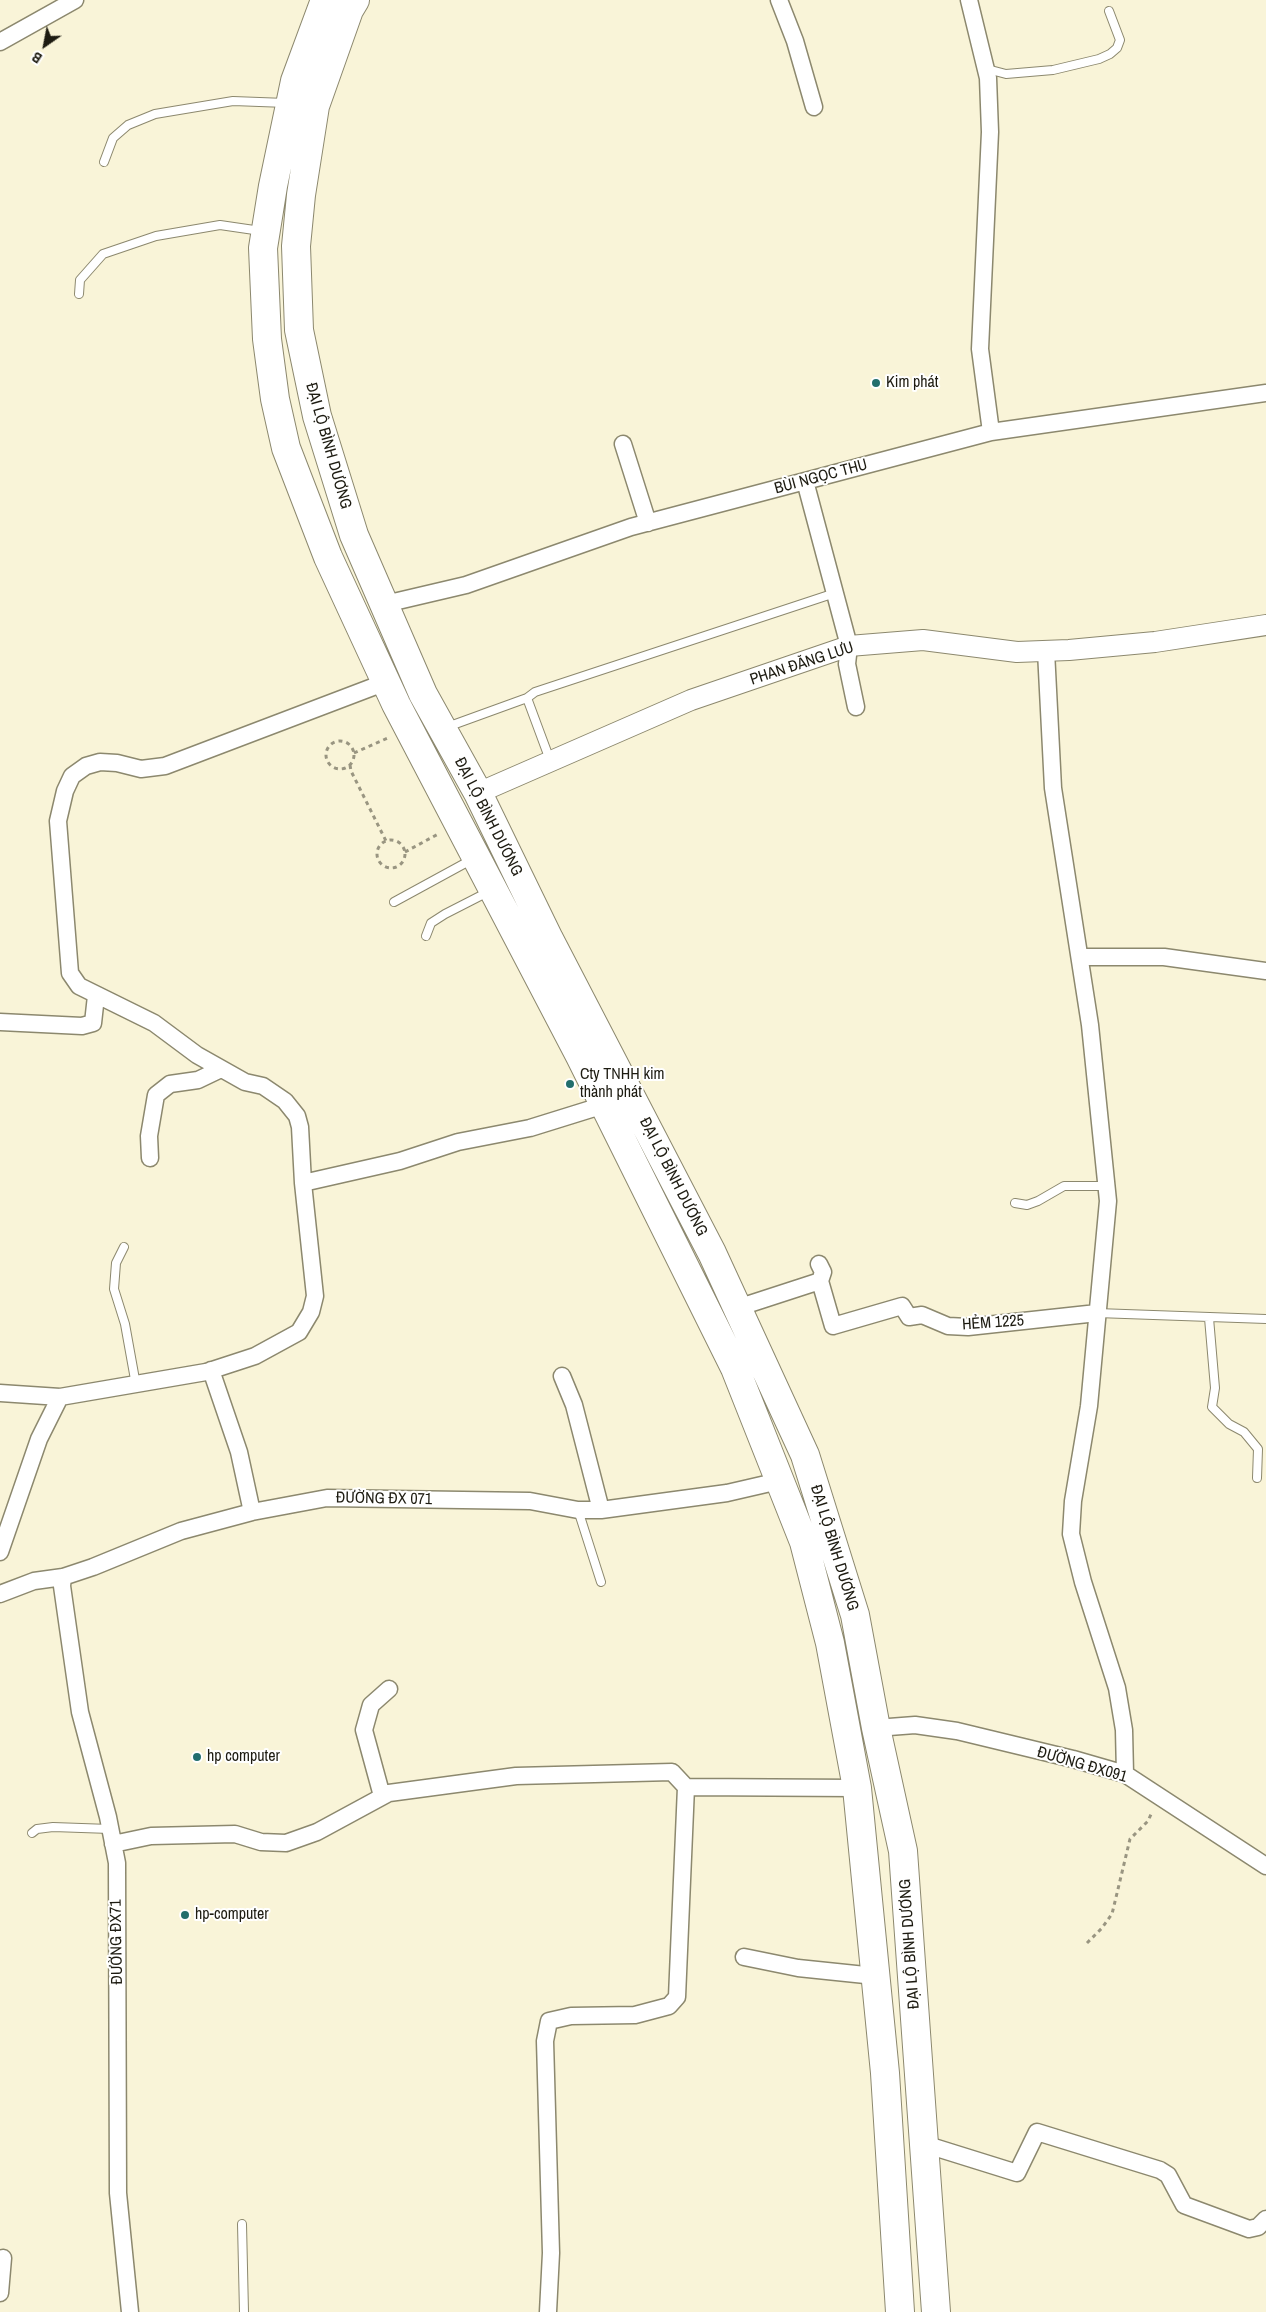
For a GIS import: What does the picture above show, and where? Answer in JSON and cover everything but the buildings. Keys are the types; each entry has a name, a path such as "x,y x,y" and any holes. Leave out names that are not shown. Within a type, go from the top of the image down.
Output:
{"highway":[{"name":"ĐẠI LỘ BÌNH DƯƠNG","path":"325,0 295,81 263,248 268,339 275,399 286,448 328,558 386,682 457,824 604,1105 735,1368 804,1542 830,1643 857,1788 885,2073 900,2312"},
{"name":"ĐẠI LỘ BÌNH DƯƠNG","path":"355,0 315,106 301,195 296,246 299,330 317,416 354,535 423,694 478,793 549,939 712,1253 805,1455 855,1614 876,1728 903,1851 936,2312"}],"street":[{"path":"0,42 75,0"},
{"path":"780,0 795,41 814,107"},
{"path":"969,0 988,74 990,132 980,349 991,432"},
{"name":"BÙI NGỌC THU","path":"385,604 466,585 648,523 991,432 1266,393"},
{"path":"624,444 648,523"},
{"path":"806,481 849,646 847,664 856,707"},
{"name":"PHAN ĐĂNG LƯU","path":"478,793 691,700 849,646 923,640 1017,652 1046,651 1155,642 1266,625"},
{"path":"1046,651 1053,788 1090,1025 1108,1201 1089,1406 1073,1501 1071,1534 1083,1582 1118,1688 1124,1730 1124,1774"},
{"path":"0,1393 60,1397 136,1385 211,1370 256,1356 283,1343 299,1332 311,1312 316,1296 303,1182 300,1127 297,1116 285,1100 263,1086 246,1082 222,1069 197,1055 154,1023 79,986 70,973 58,822 65,791 72,776 86,766 100,762 117,763 141,770 165,766 386,682"},
{"path":"1080,957 1164,957 1266,971"},
{"path":"0,1022 82,1026 93,1023 96,996"},
{"path":"150,1158 149,1136 156,1095 170,1084 198,1080 222,1069"},
{"path":"303,1182 400,1161 458,1142 530,1128 604,1105"},
{"path":"738,1308 820,1282 823,1272 819,1264"},
{"name":"HẺM 1225","path":"820,1282 833,1326 902,1306 909,1317 922,1315 948,1326 968,1327 1097,1313"},
{"path":"211,1370 239,1452 252,1512"},
{"path":"562,1376 574,1405 601,1510"},
{"path":"0,1552 28,1476 39,1439 60,1397"},
{"name":"ĐƯỜNG ĐX 071","path":"0,1594 34,1581 63,1577 93,1567 181,1531 252,1512 327,1498 530,1501 578,1510 601,1510 727,1493 779,1481"},
{"name":"ĐƯỜNG ĐX71","path":"63,1577 62,1586 80,1712 117,1863 119,1976 118,2194 130,2312"},
{"path":"382,1796 364,1730 371,1705 389,1689"},
{"name":"ĐƯỜNG ĐX091","path":"876,1728 915,1726 957,1731 1073,1759 1124,1774 1266,1866"},
{"path":"112,1837 235,1834 261,1842 286,1843 317,1832 390,1792 516,1776 672,1772 686,1787 677,1997 669,2006 635,2015 571,2016 549,2021 545,2041 551,2253 548,2312"},
{"path":"686,1787 857,1788"},
{"path":"744,1957 798,1968 875,1976"},
{"path":"924,2144 1017,2172 1037,2132 1160,2170 1168,2175 1184,2205 1249,2229 1258,2227 1266,2219"},
{"path":"0,2293 3,2258"}],"lane":[{"path":"988,74 1053,70 1100,59 1110,54 1117,48 1120,40 1109,11"},
{"path":"104,162 113,138 128,125 155,114 233,101 291,103"},
{"path":"79,294 80,280 102,254 156,236 220,225 266,232"},
{"path":"442,729 527,698 535,692 834,593"},
{"path":"527,698 551,762"},
{"path":"394,902 475,858"},
{"path":"426,936 431,923 438,918 492,890"},
{"path":"1015,1203 1027,1205 1064,1186 1107,1186"},
{"path":"124,1247 116,1263 114,1289 125,1324 136,1385"},
{"name":"HẺM 1225","path":"1097,1313 1266,1319"},
{"path":"1209,1318 1215,1388 1212,1407 1229,1424 1244,1432 1258,1449 1257,1478"},
{"path":"578,1510 601,1582"},
{"path":"32,1833 37,1829 53,1827 112,1837"},
{"path":"242,2224 244,2312"}],"path":[{"path":"354,753 409,729"},
{"path":"350,765 339,769 328,763 326,751 330,745 341,741 352,747 354,753 350,765 351,771 386,841"},
{"path":"405,852 457,824"},
{"path":"386,841 398,842 405,852 405,858 396,867 384,866 380,862 378,850 386,841"},
{"path":"1088,1943 1112,1914 1130,1839 1148,1821 1159,1795"}],"place":[{"name":"Kim phát","path":"876,383"},
{"name":"Cty TNHH kim thành phát","path":"570,1084"},
{"name":"hp computer","path":"197,1757"},
{"name":"hp-computer","path":"185,1915"}]}
